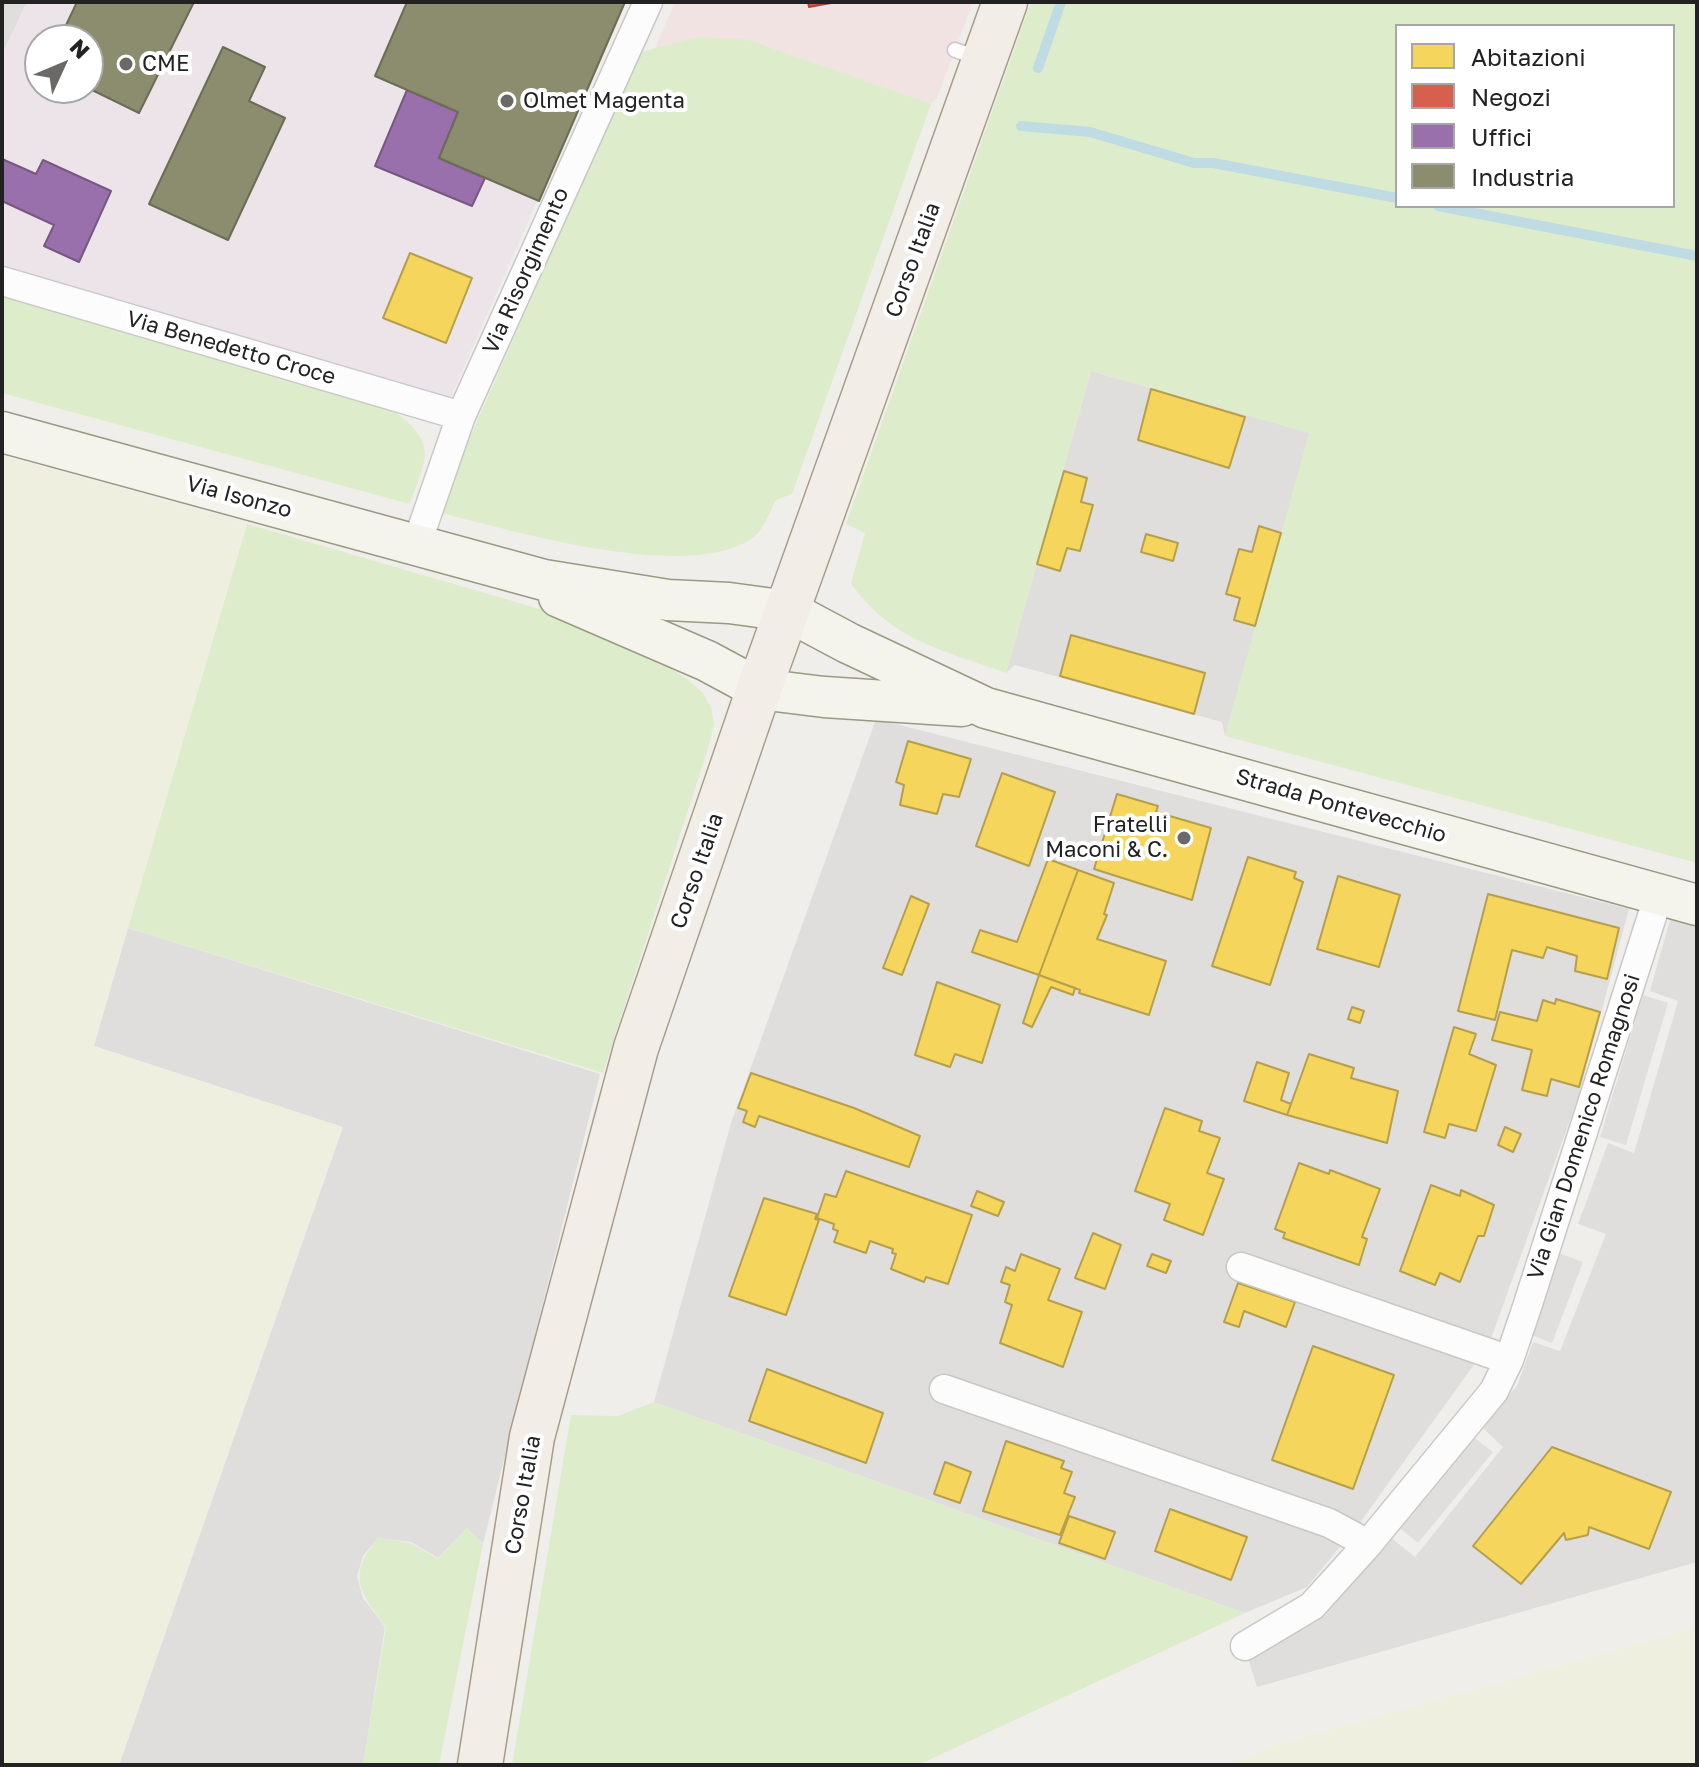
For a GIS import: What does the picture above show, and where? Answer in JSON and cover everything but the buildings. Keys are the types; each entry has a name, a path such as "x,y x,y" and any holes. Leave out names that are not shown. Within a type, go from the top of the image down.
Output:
{"main road":[{"name":"Corso Italia","path":"480,1765 532,1437 636,1048 788,611 970,55 1005,2"}],"street":[{"name":"Via Risorgimento","path":"416,546 461,416 648,2"},
{"name":"Via Benedetto Croce","path":"2,281 461,416"},
{"name":"Via Isonzo","path":"2,432 544,580 668,600 729,603 788,611"},
{"name":"Via Isonzo","path":"476,562 707,661 759,689"},
{"name":"Strada Pontevecchio","path":"788,611 986,708 1697,905"},
{"name":"Strada Pontevecchio","path":"759,689 824,697 986,708"},
{"name":"Via Gian Domenico Romagnosi","path":"1245,1646 1312,1606 1368,1544 1494,1391 1509,1360 1654,910 1653,893"},
{"path":"1241,1267 1509,1360"},
{"path":"944,1389 1329,1523 1368,1544"}],"shaded area":[{"path":"2,2 27,2 2,55"},
{"path":"27,2 625,2 450,399 2,268 2,55"},
{"path":"675,2 973,2 937,98 931,104 749,40 654,50"},
{"path":"1091,371 1310,433 1225,736 1222,722 1015,665 1006,673","holes":["1152,390 1245,417 1229,468 1138,440","1063,472 1087,478 1081,502 1092,505 1080,551 1067,548 1060,571 1037,564","1260,526 1281,533 1255,626 1234,620 1240,598 1226,593 1239,549 1252,552","1178,543 1173,561 1142,552","1071,636 1204,673 1193,714 1060,677"]},
{"path":"876,719 1629,909 1579,1095 1489,1344 1361,1521 1307,1587 1245,1613 654,1402 731,1123"},
{"path":"1671,916 1697,923 1697,1562 1257,1687 1247,1655 1325,1615 1390,1537 1415,1557 1503,1447 1482,1427 1517,1386 1533,1342 1560,1351 1606,1234 1578,1224 1608,1143 1634,1153 1678,1001 1650,991"},
{"path":"128,928 600,1074 483,1544 467,1528 438,1558 411,1542 378,1538 363,1556 357,1576 363,1598 385,1627 363,1765 119,1765 343,1127 94,1046"},
{"path":"1643,995 1668,1003 1626,1145 1600,1137"},
{"path":"1559,1253 1583,1262 1552,1343 1529,1334"},
{"path":"1472,1436 1493,1452 1418,1543 1397,1526"}],"green space":[{"path":"1031,2 1697,2 1697,863 1225,736 1309,433 1091,371 1006,673 920,641 883,618 866,602 851,583 865,533 846,524"},
{"path":"700,37 749,40 931,104 792,494 776,500 764,525 754,537 725,550 688,556 601,549 441,513 468,442 640,52"},
{"path":"2,295 393,410 417,432 425,452 410,504 2,393"},
{"path":"2,456 246,524 93,1046 342,1127 119,1765 2,1765"},
{"path":"247,524 540,609 602,631 662,663 703,693 711,707 714,724 710,742 603,1073 128,928"},
{"path":"654,1402 1245,1613 918,1765 512,1765 571,1415 618,1416"},
{"path":"467,1528 483,1544 439,1765 363,1765 386,1627 363,1593 360,1583 362,1563 378,1538 410,1543 438,1559"},
{"path":"1697,1627 1697,1765 1228,1765 1275,1745"}],"waterway":[{"path":"1038,68 1061,2"},
{"path":"1021,126 1090,132 1194,163 1213,163 1395,198"},
{"path":"1448,208 1697,256"}],"place":[{"name":"CME","path":"126,64"},
{"name":"Olmet Magenta","path":"507,101"},
{"name":"Fratelli Maconi & C.","path":"1184,838"}]}
